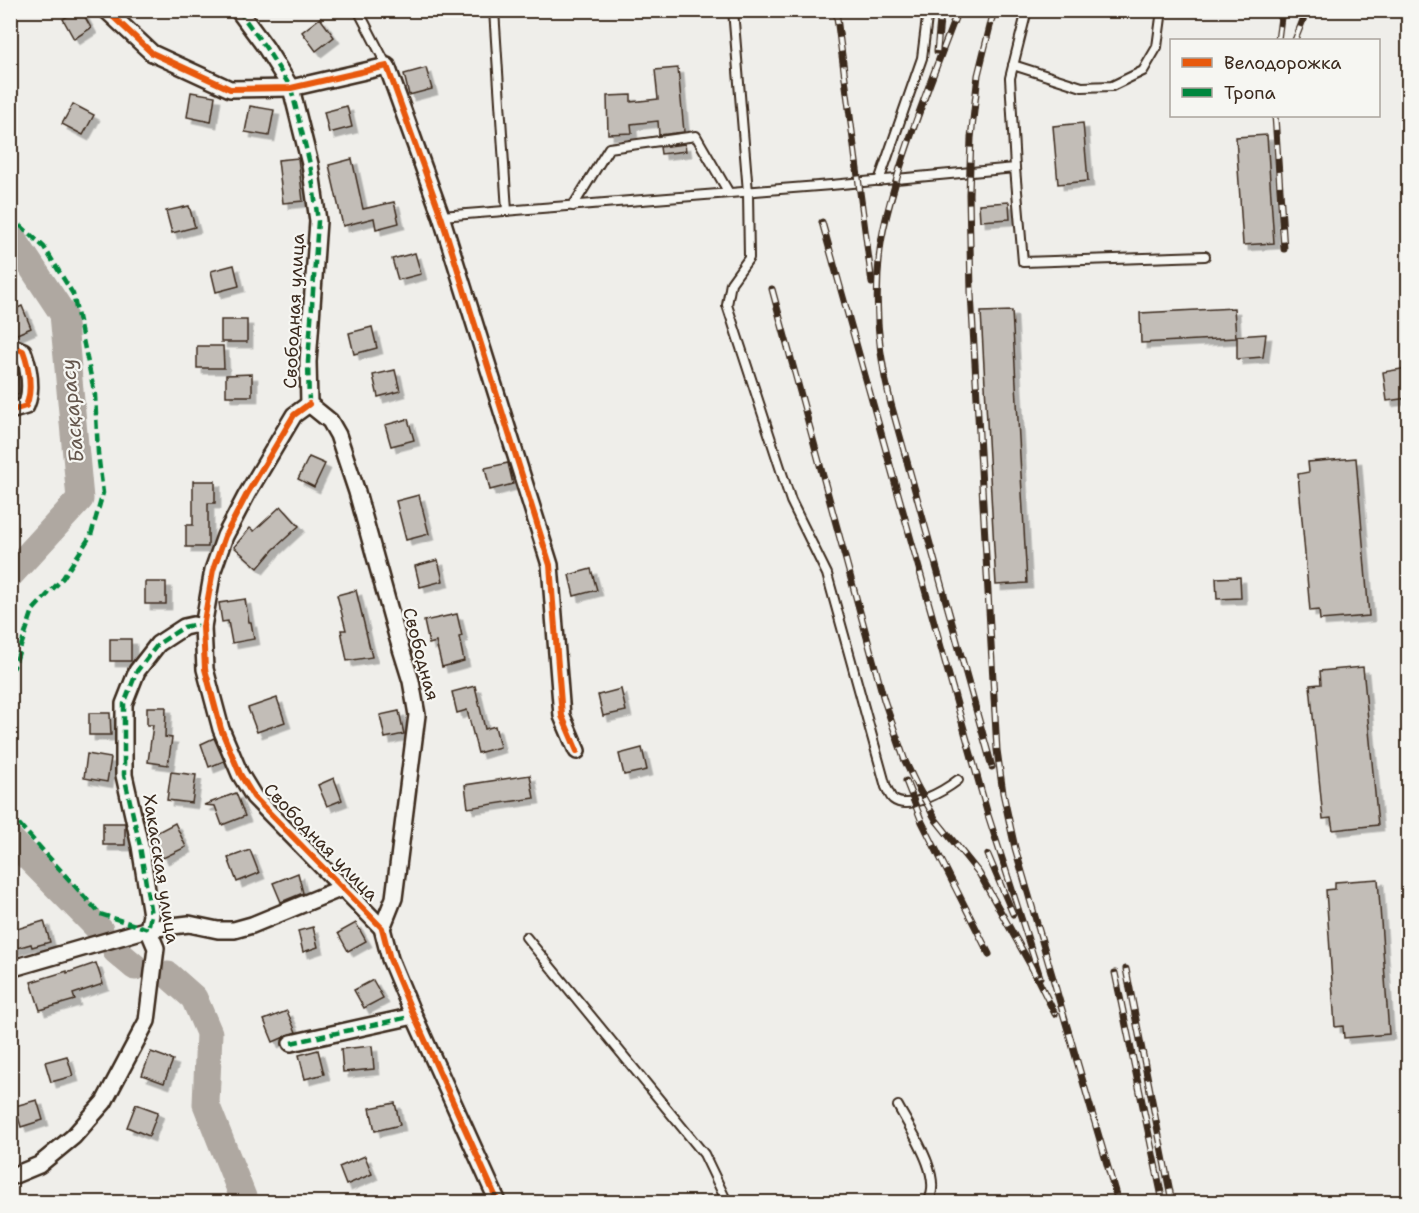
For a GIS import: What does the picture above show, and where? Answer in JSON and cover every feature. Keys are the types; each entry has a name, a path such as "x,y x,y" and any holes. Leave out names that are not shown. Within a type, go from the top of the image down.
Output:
{"street":[{"path":"106,10 152,53 230,89 291,88 387,66 441,216 550,566 562,716 577,751"},
{"name":"Свободная улица","path":"238,10 266,48 291,88 310,164 318,221 308,362 309,404 294,416 247,494 225,536 213,570 203,627 205,669 221,729 240,774 254,797 382,928 390,959 414,1016 498,1203"},
{"path":"10,411 26,406 29,399 29,366 23,351 13,347"},
{"name":"Свободная","path":"309,404 330,421 338,435 357,492 396,636 411,681 417,715 394,898 382,928"},
{"name":"Хакасская улица","path":"10,1177 39,1165 73,1137 104,1102 147,1021 156,948 148,929 151,915 140,846 124,775 124,704 137,670 158,644 184,627 193,625 203,627"},
{"path":"10,969 148,929 189,924 218,930 234,930 342,888"},
{"path":"291,1043 414,1016"}],"lane":[{"path":"358,10 387,66"},
{"path":"494,10 507,211"},
{"path":"733,10 748,192 749,258 731,283 727,305 791,501 827,574 886,787 893,799 905,804 940,793 958,780"},
{"path":"1027,10 1010,78 1023,262 1205,256"},
{"path":"1013,65 1082,87 1112,86 1143,71 1157,47 1162,10"},
{"path":"879,181 921,58 928,11"},
{"path":"573,206 609,148 696,136 729,193"},
{"path":"441,216 1015,168"},
{"path":"526,937 704,1154 727,1203"},
{"path":"898,1106 927,1160 933,1186 928,1203"}],"building":[{"path":"81,10 91,28 74,39 63,19"},
{"path":"320,18 334,37 316,51 302,32"},
{"path":"426,68 432,89 409,95 404,74"},
{"path":"678,68 684,132 659,135 658,121 631,124 632,133 608,134 607,96 631,95 631,102 658,99 655,70"},
{"path":"191,92 215,96 211,122 187,117"},
{"path":"73,104 94,115 83,135 62,124"},
{"path":"250,106 274,110 269,136 245,132"},
{"path":"347,106 352,127 329,133 324,112"},
{"path":"1083,123 1088,181 1058,184 1053,126"},
{"path":"1267,135 1274,243 1243,245 1236,137"},
{"path":"685,144 686,151 661,154 660,147"},
{"path":"298,158 303,201 283,203 278,160"},
{"path":"352,159 363,209 394,202 399,223 376,229 374,218 343,226 329,165"},
{"path":"1009,202 1010,219 980,221 979,204"},
{"path":"189,206 195,227 172,233 166,211"},
{"path":"415,253 421,274 398,280 392,259"},
{"path":"234,265 239,286 216,292 211,271"},
{"path":"22,306 31,328 10,337 10,311"},
{"path":"1234,308 1236,338 1141,343 1140,313"},
{"path":"1012,311 1027,583 996,585 981,312"},
{"path":"221,320 247,320 247,342 221,342"},
{"path":"372,327 377,348 354,354 349,333"},
{"path":"1266,334 1263,357 1237,359 1237,336"},
{"path":"197,346 223,346 224,368 197,368"},
{"path":"10,367 18,368 19,394 10,393"},
{"path":"1408,368 1408,398 1387,401 1383,372"},
{"path":"395,370 400,391 378,397 373,375"},
{"path":"252,374 252,396 226,396 226,375"},
{"path":"408,419 414,440 391,446 385,425"},
{"path":"309,457 325,464 314,487 298,479"},
{"path":"1356,458 1369,616 1320,620 1319,610 1310,611 1298,474 1309,472 1308,462"},
{"path":"508,463 513,484 490,490 485,468"},
{"path":"193,481 215,481 215,503 208,503 208,547 186,547 186,525 193,525"},
{"path":"419,495 429,534 406,540 396,501"},
{"path":"281,506 299,526 273,550 258,568 234,547 250,528 254,531"},
{"path":"438,560 443,581 420,587 415,566"},
{"path":"591,569 597,590 574,596 569,575"},
{"path":"1240,577 1241,598 1217,599 1216,578"},
{"path":"145,582 166,582 166,604 145,604"},
{"path":"356,590 372,657 347,661 341,630 346,630 337,595"},
{"path":"245,599 254,639 232,643 228,621 222,622 219,603"},
{"path":"457,614 464,661 442,667 436,642 429,644 424,621"},
{"path":"110,639 131,639 131,661 110,661"},
{"path":"1363,667 1378,825 1333,830 1331,818 1323,819 1310,685 1321,684 1320,671"},
{"path":"475,686 485,729 495,726 500,747 478,753 467,710 457,713 452,692"},
{"path":"621,689 626,711 603,716 598,695"},
{"path":"277,698 285,722 257,732 248,708"},
{"path":"147,707 166,707 165,737 172,738 168,765 148,762 153,725 147,725"},
{"path":"399,711 404,734 385,738 380,715"},
{"path":"89,713 110,713 111,735 89,735"},
{"path":"214,738 224,761 209,767 201,744"},
{"path":"642,748 647,770 624,775 619,754"},
{"path":"87,754 111,758 107,782 84,778"},
{"path":"171,772 196,775 192,803 167,800"},
{"path":"530,775 534,798 468,808 465,785"},
{"path":"334,778 342,800 327,806 318,785"},
{"path":"236,793 245,816 222,825 215,806 204,805"},
{"path":"103,823 125,823 125,845 103,845"},
{"path":"175,823 186,847 163,858 152,835"},
{"path":"250,850 259,873 237,882 228,858"},
{"path":"298,873 303,893 281,902 273,883"},
{"path":"1378,879 1389,1034 1344,1038 1343,1026 1335,1027 1326,890 1335,889 1335,882"},
{"path":"44,921 50,942 10,950 10,931"},
{"path":"356,923 366,941 348,951 338,933"},
{"path":"313,927 318,947 303,952 298,931"},
{"path":"96,963 103,984 73,994 75,1000 40,1010 31,982"},
{"path":"373,980 383,998 364,1008 354,990"},
{"path":"287,1011 296,1032 273,1042 264,1020"},
{"path":"372,1046 374,1069 343,1072 341,1049"},
{"path":"318,1050 324,1074 305,1079 299,1055"},
{"path":"151,1052 173,1060 164,1083 142,1075"},
{"path":"67,1056 73,1076 51,1082 45,1062"},
{"path":"37,1100 43,1120 21,1127 15,1106"},
{"path":"395,1103 400,1125 375,1131 370,1108"},
{"path":"136,1104 158,1112 149,1136 127,1127"},
{"path":"365,1156 372,1174 346,1185 339,1167"}],"waterway":[{"name":"Басқарасу","path":"10,234 63,314 80,499 10,575"},
{"name":"Басқарасу","path":"10,839 100,930"},
{"name":"Басқарасу","path":"116,951 135,967"},
{"name":"Басқарасу","path":"168,975 194,998 209,1033 206,1104 245,1202"}],"railway":[{"path":"836,10 872,283"},
{"path":"937,51 941,10"},
{"path":"958,10 911,136 889,205 880,250 877,308 880,347 891,404 992,767"},
{"path":"994,10 978,75 971,138 969,194 971,293 997,750 1003,793 1015,848 1118,1202"},
{"path":"1278,39 1282,10"},
{"path":"1295,39 1307,10"},
{"path":"1275,117 1284,249"},
{"path":"822,222 988,815 1040,977"},
{"path":"772,289 884,700 905,761 936,820 979,873 1055,1014"},
{"path":"906,781 922,822 989,954"},
{"path":"988,855 1013,914"},
{"path":"1126,969 1172,1202"},
{"path":"1115,973 1163,1202"}],"marked path":[{"path":"238,10 266,48 291,88 310,164 318,221 308,362 309,404"},
{"path":"10,216 44,247 73,294 95,395 103,493 91,535 63,578 33,610 14,667 10,671"},
{"path":"10,814 100,914 148,929 151,915 140,846 124,775 124,704 137,671 158,644 184,627 193,625 203,627"},
{"path":"291,1043 414,1016"}],"cycle path":[{"path":"106,10 152,53 230,89 291,88 387,66 441,216 550,565 562,716 577,751"},
{"path":"10,411 26,406 30,386 23,351 13,347"},
{"path":"309,404 294,415 225,536 213,570 203,627 205,669 221,729 240,774 254,797 382,928 390,959 410,1007 498,1202"}]}
